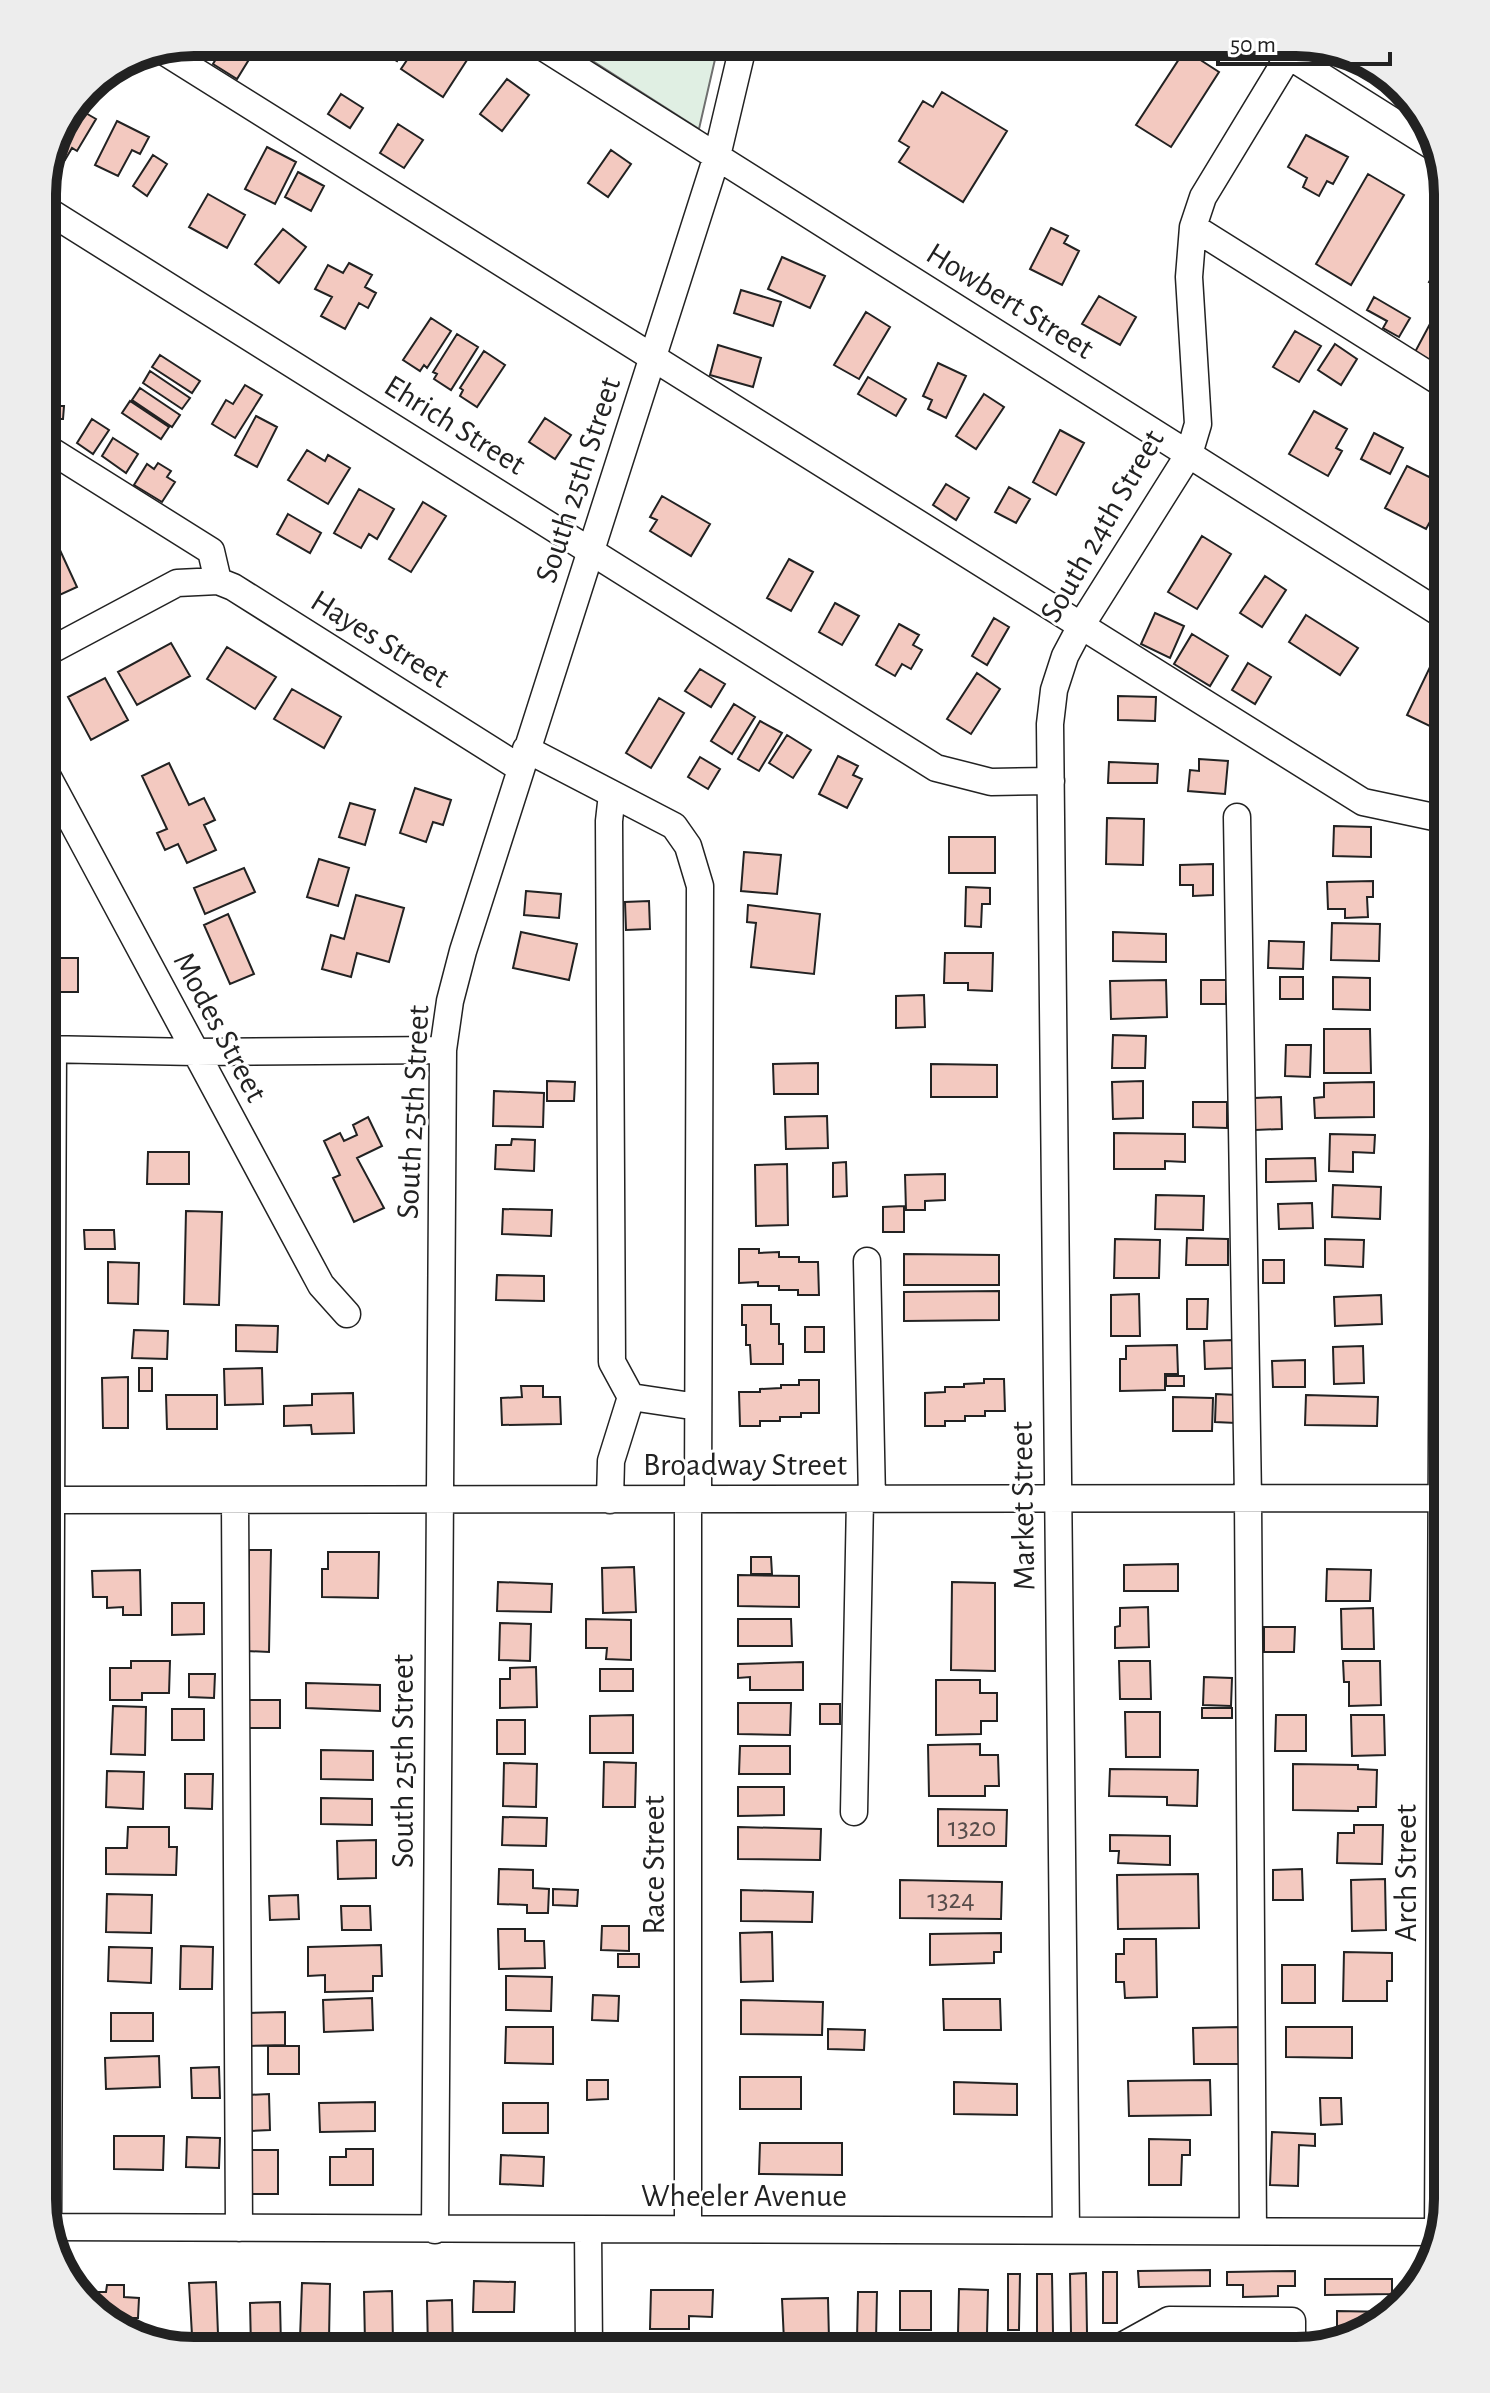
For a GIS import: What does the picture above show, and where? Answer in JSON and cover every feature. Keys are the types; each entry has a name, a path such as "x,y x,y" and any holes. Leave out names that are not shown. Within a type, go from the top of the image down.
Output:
{"street":[{"name":"Howbert Street","path":"557,56 1434,609"},
{"name":"South 25th Street","path":"435,2230 443,1050 450,1001 463,951 717,156 741,56"},
{"name":"South 24th Street","path":"1051,781 1050,724 1054,690 1065,656 1189,454 1198,424 1189,277 1193,227 1203,197 1279,56"},
{"path":"1298,56 1423,139"},
{"path":"174,58 1363,802 1434,825"},
{"name":"Ehrich Street","path":"56,216 936,768 991,782 1051,781"},
{"path":"1193,227 1434,378"},
{"path":"56,454 211,551 209,581 177,583 56,648"},
{"name":"Hayes Street","path":"209,581 233,587 523,759 612,794"},
{"name":"Market Street","path":"1051,781 1066,2230"},
{"name":"Modes Street","path":"56,792 321,1285 347,1314"},
{"path":"610,1500 611,1461 631,1397 612,1362 609,837 612,794"},
{"name":"Race Street","path":"612,794 674,826 688,846 700,886 698,1407 693,1500 688,2229"},
{"path":"1237,817 1248,1499 1253,2230"},
{"path":"56,1049 195,1052 443,1050"},
{"path":"854,1812 866,1499 867,1261"},
{"path":"631,1397 698,1407"},
{"name":"Broadway Street","path":"56,1500 1434,1498"},
{"path":"235,1500 239,2228"},
{"name":"Wheeler Avenue","path":"59,2225 435,2230 1429,2233"},
{"path":"588,2229 589,2337"},
{"path":"1138,2337 1169,2320 1292,2321 1292,2337"}],"green space":[{"path":"585,56 716,56 699,129"}],"building":[{"path":"218,56 251,56 237,79 213,64"},
{"path":"410,56 461,56 467,60 443,97 401,69"},
{"path":"1181,56 1194,56 1219,72 1171,147 1136,125"},
{"path":"507,79 529,95 502,131 480,114"},
{"path":"942,92 1007,131 963,202 899,162 909,147 899,141 923,101 933,107"},
{"path":"341,94 363,108 350,128 328,114"},
{"path":"83,112 96,119 77,151 72,148 65,160 61,158 70,133"},
{"path":"117,121 149,137 140,154 132,150 118,176 95,165"},
{"path":"398,124 423,140 404,168 380,153"},
{"path":"1306,135 1348,157 1333,184 1327,181 1319,196 1303,187 1307,178 1288,167"},
{"path":"267,147 296,162 275,204 245,189"},
{"path":"611,150 631,164 608,197 588,183"},
{"path":"153,155 167,164 147,196 133,186"},
{"path":"298,172 324,186 311,211 285,197"},
{"path":"1368,174 1404,195 1351,285 1316,264"},
{"path":"208,194 245,215 227,248 189,227"},
{"path":"1051,228 1068,236 1064,243 1079,251 1062,285 1030,269"},
{"path":"283,229 306,247 279,283 255,264"},
{"path":"782,257 825,276 810,308 768,289"},
{"path":"349,263 372,275 365,287 376,293 368,308 359,303 345,329 321,316 332,297 315,289 328,265 343,273"},
{"path":"741,290 781,302 773,326 734,313"},
{"path":"1099,296 1136,317 1120,345 1082,324"},
{"path":"1374,297 1410,318 1399,337 1383,328 1387,321 1367,310"},
{"path":"866,312 890,327 859,379 834,365"},
{"path":"431,318 451,331 427,368 424,365 420,371 403,360"},
{"path":"1431,322 1434,323 1434,362 1415,352"},
{"path":"1295,331 1321,346 1299,382 1273,367"},
{"path":"457,334 478,347 451,390 434,379 437,374 433,372"},
{"path":"1335,344 1357,359 1341,385 1318,370"},
{"path":"718,345 761,358 753,387 710,375"},
{"path":"484,351 505,365 477,407 460,396 463,390 460,388"},
{"path":"160,355 200,381 192,393 152,367"},
{"path":"938,363 966,376 946,418 928,409 932,400 923,396"},
{"path":"150,371 190,398 182,409 143,383"},
{"path":"868,377 906,399 896,416 858,394"},
{"path":"245,385 262,395 235,438 212,424 226,400 233,404"},
{"path":"140,388 180,415 172,427 132,400"},
{"path":"984,394 1004,407 976,449 956,436"},
{"path":"56,395 59,395 59,406 64,406 63,419 58,419 58,427"},
{"path":"130,401 169,427 161,439 122,413"},
{"path":"1314,411 1347,429 1336,448 1342,451 1328,476 1289,454"},
{"path":"256,416 277,427 257,467 235,455"},
{"path":"545,418 571,435 555,459 529,442"},
{"path":"92,419 109,430 93,454 77,443"},
{"path":"1060,430 1084,443 1056,495 1033,482"},
{"path":"1374,433 1403,448 1390,474 1361,459"},
{"path":"113,438 138,454 126,473 102,456"},
{"path":"307,450 325,461 328,455 350,468 328,504 288,480"},
{"path":"158,463 171,471 167,477 175,482 162,502 134,485 147,464 154,469"},
{"path":"1407,466 1429,477 1431,473 1434,475 1434,514 1426,529 1385,508"},
{"path":"946,484 969,498 956,520 933,505"},
{"path":"1009,487 1030,499 1016,523 995,512"},
{"path":"359,489 394,509 377,539 369,534 361,548 334,533"},
{"path":"662,496 710,524 691,556 650,531 657,520 650,517"},
{"path":"423,502 446,516 411,572 389,559"},
{"path":"288,514 321,533 310,553 277,534"},
{"path":"1202,536 1231,554 1197,609 1168,592"},
{"path":"56,542 77,587 56,597"},
{"path":"789,559 813,572 791,611 767,598"},
{"path":"1265,576 1286,590 1262,627 1240,613"},
{"path":"835,603 859,616 842,645 819,632"},
{"path":"1155,613 1184,626 1170,658 1141,644"},
{"path":"1306,615 1358,648 1340,675 1289,642"},
{"path":"994,618 1009,627 987,665 972,656"},
{"path":"899,624 919,635 913,645 922,650 911,669 902,664 895,676 876,665"},
{"path":"1192,634 1228,656 1210,686 1174,664"},
{"path":"171,643 190,676 137,705 118,672"},
{"path":"227,647 276,677 255,709 207,679"},
{"path":"1248,663 1271,677 1255,704 1232,690"},
{"path":"1430,667 1434,669 1434,728 1407,715"},
{"path":"700,669 725,684 711,707 685,691"},
{"path":"977,673 1000,689 971,734 947,719"},
{"path":"105,678 128,720 91,740 68,697"},
{"path":"292,689 341,717 324,748 274,719"},
{"path":"1118,696 1156,697 1155,721 1118,720"},
{"path":"659,698 684,713 651,768 626,753"},
{"path":"734,704 755,717 732,754 711,741"},
{"path":"760,721 782,733 759,771 738,759"},
{"path":"787,735 811,750 793,778 769,763"},
{"path":"838,756 858,766 853,775 862,779 847,808 819,794"},
{"path":"700,757 720,769 708,789 688,777"},
{"path":"1199,759 1228,761 1225,794 1188,791 1190,770 1199,771"},
{"path":"1109,762 1158,764 1157,783 1108,783"},
{"path":"169,763 189,805 204,798 215,820 204,825 216,850 187,863 178,844 165,850 157,833 167,829 142,776"},
{"path":"415,788 451,800 443,825 433,822 426,842 400,833"},
{"path":"350,803 375,810 365,845 339,837"},
{"path":"1107,818 1144,819 1143,865 1106,864"},
{"path":"1334,826 1371,827 1371,857 1333,856"},
{"path":"949,837 995,837 995,873 949,873"},
{"path":"744,852 781,855 777,894 741,891"},
{"path":"319,859 349,868 338,906 307,897"},
{"path":"1213,864 1213,895 1193,896 1193,885 1180,885 1180,865"},
{"path":"244,868 255,892 205,914 194,888"},
{"path":"1373,881 1373,897 1367,897 1368,917 1345,918 1345,909 1328,909 1327,882"},
{"path":"966,887 990,888 990,904 982,904 981,927 965,926"},
{"path":"526,891 561,894 559,918 524,915"},
{"path":"356,895 404,908 389,962 357,953 351,977 322,969 331,935 344,939"},
{"path":"649,901 650,929 626,930 625,902"},
{"path":"748,905 820,914 814,974 751,967 756,923 747,922"},
{"path":"228,914 254,974 230,984 204,925"},
{"path":"1332,923 1380,924 1379,961 1331,960"},
{"path":"521,932 577,944 569,980 513,968"},
{"path":"1113,932 1166,934 1166,962 1113,961"},
{"path":"1269,941 1304,942 1303,969 1268,968"},
{"path":"945,953 993,953 992,991 968,990 968,983 944,983"},
{"path":"56,958 78,958 78,992 56,992"},
{"path":"1280,977 1303,977 1303,999 1280,999"},
{"path":"1333,977 1370,978 1370,1010 1333,1009"},
{"path":"1166,980 1167,1017 1111,1019 1110,981"},
{"path":"1201,980 1226,980 1226,1004 1201,1004"},
{"path":"924,995 925,1027 896,1028 896,996"},
{"path":"1324,1029 1370,1029 1371,1073 1324,1073"},
{"path":"1113,1035 1146,1036 1145,1068 1112,1068"},
{"path":"1286,1045 1311,1045 1310,1077 1285,1076"},
{"path":"818,1063 818,1094 774,1094 773,1064"},
{"path":"931,1064 997,1065 997,1097 931,1097"},
{"path":"547,1081 575,1082 574,1101 547,1101"},
{"path":"1143,1081 1143,1118 1113,1119 1112,1082"},
{"path":"1374,1082 1374,1117 1315,1118 1314,1098 1324,1097 1324,1083"},
{"path":"494,1091 544,1093 543,1127 493,1126"},
{"path":"1281,1097 1282,1129 1255,1130 1254,1098"},
{"path":"1193,1102 1227,1102 1227,1128 1193,1127"},
{"path":"827,1116 828,1148 786,1149 785,1117"},
{"path":"368,1117 382,1146 357,1158 384,1208 354,1222 333,1178 340,1175 324,1141 340,1133 344,1141 357,1135 353,1125"},
{"path":"1114,1133 1185,1134 1185,1162 1165,1161 1165,1169 1114,1169"},
{"path":"1330,1134 1375,1135 1374,1153 1353,1152 1353,1172 1329,1171"},
{"path":"512,1139 535,1140 534,1171 495,1169 496,1145 511,1145"},
{"path":"148,1152 189,1152 189,1184 147,1184"},
{"path":"1315,1158 1316,1181 1266,1182 1266,1159"},
{"path":"846,1162 847,1196 833,1197 833,1163"},
{"path":"787,1164 788,1225 756,1226 755,1165"},
{"path":"945,1174 945,1200 925,1201 925,1210 906,1210 905,1175"},
{"path":"1333,1185 1381,1187 1380,1219 1332,1217"},
{"path":"1156,1195 1204,1196 1203,1230 1155,1229"},
{"path":"1312,1203 1313,1228 1279,1229 1278,1204"},
{"path":"904,1206 904,1232 883,1232 883,1207"},
{"path":"503,1209 552,1210 551,1236 502,1234"},
{"path":"186,1211 222,1212 219,1305 184,1304"},
{"path":"84,1230 114,1230 115,1249 85,1249"},
{"path":"1187,1238 1228,1239 1228,1265 1186,1265"},
{"path":"1115,1239 1160,1240 1159,1278 1114,1278"},
{"path":"1325,1239 1364,1240 1363,1267 1325,1265"},
{"path":"739,1249 759,1249 759,1253 779,1252 779,1257 799,1257 799,1262 818,1262 819,1295 798,1295 798,1290 758,1286 758,1282 739,1283"},
{"path":"904,1254 999,1255 999,1285 904,1285"},
{"path":"1263,1260 1284,1260 1284,1283 1263,1283"},
{"path":"108,1262 139,1263 138,1304 108,1303"},
{"path":"497,1275 544,1276 544,1301 496,1300"},
{"path":"999,1291 999,1320 904,1321 904,1292"},
{"path":"1139,1294 1140,1336 1111,1336 1111,1295"},
{"path":"1381,1295 1382,1324 1335,1326 1334,1297"},
{"path":"1187,1299 1208,1299 1207,1329 1187,1329"},
{"path":"742,1305 771,1305 771,1324 779,1324 783,1364 751,1364 750,1345 746,1345 746,1325 742,1325"},
{"path":"236,1325 278,1326 277,1352 236,1351"},
{"path":"805,1327 824,1327 824,1352 805,1352"},
{"path":"134,1330 168,1331 167,1359 132,1358"},
{"path":"1233,1340 1234,1368 1205,1369 1204,1341"},
{"path":"1177,1345 1178,1374 1165,1374 1165,1390 1120,1391 1120,1359 1126,1359 1126,1346"},
{"path":"1363,1346 1364,1383 1334,1384 1333,1347"},
{"path":"1305,1360 1305,1387 1273,1387 1272,1361"},
{"path":"139,1368 152,1368 152,1391 139,1391"},
{"path":"262,1368 263,1404 225,1405 224,1369"},
{"path":"1166,1376 1184,1376 1184,1386 1166,1386"},
{"path":"128,1377 128,1428 103,1428 102,1378"},
{"path":"984,1379 1004,1379 1005,1411 985,1411 985,1416 965,1416 965,1421 945,1421 945,1426 925,1426 925,1393 945,1392 945,1387 984,1383"},
{"path":"799,1380 819,1380 819,1413 780,1417 780,1421 760,1421 760,1426 740,1426 739,1392 760,1392 760,1389 781,1388 781,1385 799,1385"},
{"path":"521,1386 543,1386 543,1397 560,1397 561,1424 502,1425 501,1398 522,1397"},
{"path":"353,1393 354,1433 312,1434 311,1425 284,1426 284,1406 312,1405 312,1394"},
{"path":"1216,1394 1237,1395 1236,1423 1215,1422"},
{"path":"166,1395 217,1395 217,1429 167,1429"},
{"path":"1306,1395 1378,1397 1377,1426 1305,1425"},
{"path":"1173,1397 1213,1398 1212,1431 1173,1431"},
{"path":"249,1550 271,1550 269,1652 247,1651"},
{"path":"328,1552 379,1552 378,1598 322,1597 322,1569 328,1569"},
{"path":"751,1557 771,1557 772,1574 751,1574"},
{"path":"1178,1564 1178,1591 1124,1591 1124,1565"},
{"path":"634,1567 636,1612 603,1613 602,1568"},
{"path":"1327,1569 1371,1570 1370,1601 1326,1601"},
{"path":"140,1570 141,1615 123,1615 123,1607 107,1608 107,1597 93,1597 92,1571"},
{"path":"738,1575 799,1576 799,1607 738,1606"},
{"path":"498,1582 552,1584 551,1612 497,1611"},
{"path":"952,1582 995,1583 995,1671 951,1670"},
{"path":"172,1603 204,1603 204,1634 172,1635"},
{"path":"1148,1607 1149,1647 1115,1648 1115,1627 1120,1626 1120,1608"},
{"path":"1373,1608 1374,1649 1342,1649 1341,1609"},
{"path":"586,1619 631,1620 631,1660 606,1659 607,1648 586,1648"},
{"path":"738,1619 791,1619 792,1646 738,1646"},
{"path":"500,1623 531,1624 530,1661 499,1660"},
{"path":"1264,1627 1295,1627 1294,1652 1264,1652"},
{"path":"131,1661 170,1661 169,1693 142,1693 142,1700 110,1700 110,1668 131,1668"},
{"path":"1119,1661 1150,1661 1151,1699 1120,1699"},
{"path":"1343,1661 1380,1661 1381,1705 1349,1706 1349,1682 1344,1682"},
{"path":"803,1662 803,1690 750,1690 750,1677 738,1678 738,1664"},
{"path":"536,1667 537,1707 500,1708 500,1679 510,1679 510,1668"},
{"path":"600,1669 633,1669 633,1691 600,1691"},
{"path":"189,1674 215,1674 214,1698 189,1697"},
{"path":"1204,1677 1232,1678 1231,1706 1203,1705"},
{"path":"936,1680 980,1680 980,1693 997,1693 997,1721 981,1721 981,1734 936,1735"},
{"path":"306,1683 380,1685 380,1711 306,1708"},
{"path":"249,1700 280,1700 280,1728 248,1728"},
{"path":"738,1703 791,1703 790,1735 738,1734"},
{"path":"820,1704 840,1704 840,1724 820,1724"},
{"path":"113,1706 146,1707 145,1755 111,1754"},
{"path":"1202,1708 1232,1708 1232,1718 1202,1718"},
{"path":"172,1709 204,1709 204,1740 172,1740"},
{"path":"1125,1712 1160,1712 1160,1757 1126,1757"},
{"path":"633,1715 633,1753 590,1753 590,1716"},
{"path":"1276,1715 1306,1715 1306,1751 1275,1751"},
{"path":"1351,1715 1384,1715 1385,1755 1352,1756"},
{"path":"497,1720 525,1720 525,1754 497,1754"},
{"path":"980,1744 980,1755 998,1755 999,1786 985,1786 985,1796 929,1796 928,1745"},
{"path":"740,1746 790,1746 790,1774 739,1774"},
{"path":"321,1750 373,1751 373,1780 321,1779"},
{"path":"604,1762 636,1763 635,1807 603,1807"},
{"path":"504,1763 537,1764 536,1807 503,1806"},
{"path":"1293,1764 1358,1765 1358,1769 1377,1770 1376,1807 1358,1807 1358,1811 1293,1810"},
{"path":"1110,1769 1198,1770 1197,1806 1167,1805 1167,1797 1109,1796"},
{"path":"107,1771 144,1772 143,1809 106,1807"},
{"path":"185,1774 213,1774 212,1809 185,1808"},
{"path":"738,1787 784,1787 784,1815 738,1816"},
{"path":"321,1798 372,1799 372,1825 321,1824"},
{"path":"938,1809 1007,1810 1006,1846 938,1846"},
{"path":"503,1817 547,1818 546,1846 502,1845"},
{"path":"1354,1825 1383,1825 1382,1864 1337,1863 1338,1833 1354,1833"},
{"path":"128,1827 169,1827 169,1847 177,1847 176,1875 106,1874 106,1848 127,1848"},
{"path":"738,1827 821,1829 820,1860 738,1859"},
{"path":"1110,1835 1170,1836 1170,1865 1118,1863 1119,1851 1110,1851"},
{"path":"376,1840 376,1878 338,1879 337,1841"},
{"path":"499,1869 533,1870 533,1888 549,1889 548,1913 527,1913 527,1905 498,1904"},
{"path":"1302,1869 1303,1900 1273,1900 1273,1870"},
{"path":"1198,1874 1199,1928 1118,1929 1117,1875"},
{"path":"1385,1879 1386,1930 1352,1931 1351,1880"},
{"path":"900,1880 1002,1882 1001,1919 900,1918"},
{"path":"553,1889 578,1890 577,1906 553,1905"},
{"path":"741,1890 813,1892 812,1922 741,1921"},
{"path":"107,1894 152,1895 151,1933 106,1932"},
{"path":"298,1895 299,1919 270,1920 269,1896"},
{"path":"341,1906 370,1906 371,1930 342,1930"},
{"path":"602,1926 629,1926 629,1951 601,1950"},
{"path":"498,1929 525,1929 525,1941 544,1941 545,1968 499,1969"},
{"path":"772,1932 773,1981 741,1982 740,1933"},
{"path":"1001,1933 1001,1952 994,1952 994,1963 930,1965 930,1934"},
{"path":"1124,1939 1156,1939 1157,1997 1125,1998 1124,1982 1116,1982 1116,1954 1124,1954"},
{"path":"381,1945 382,1976 373,1976 373,1991 325,1992 325,1975 308,1976 308,1947"},
{"path":"181,1946 213,1947 212,1989 180,1989"},
{"path":"109,1947 152,1948 151,1983 108,1981"},
{"path":"1344,1952 1392,1953 1392,1981 1387,1981 1387,2001 1343,2001"},
{"path":"618,1954 639,1954 639,1967 618,1967"},
{"path":"1282,1965 1315,1965 1315,2003 1282,2003"},
{"path":"506,1976 552,1977 551,2011 506,2010"},
{"path":"593,1995 619,1996 618,2021 592,2020"},
{"path":"372,1998 373,2030 324,2032 323,2000"},
{"path":"943,1999 1000,1999 1001,2030 944,2030"},
{"path":"741,2000 823,2002 822,2035 741,2034"},
{"path":"285,2012 285,2045 248,2046 248,2013"},
{"path":"111,2013 153,2013 153,2041 111,2041"},
{"path":"506,2027 553,2027 553,2064 505,2063"},
{"path":"1238,2027 1239,2064 1194,2064 1193,2028"},
{"path":"1286,2027 1352,2027 1352,2058 1286,2057"},
{"path":"828,2029 865,2030 864,2050 828,2049"},
{"path":"268,2046 299,2046 299,2074 268,2074"},
{"path":"159,2056 160,2087 106,2089 105,2058"},
{"path":"219,2067 220,2098 192,2098 191,2068"},
{"path":"740,2077 801,2077 801,2109 740,2109"},
{"path":"587,2080 608,2080 608,2099 587,2100"},
{"path":"1210,2080 1211,2115 1129,2116 1128,2081"},
{"path":"954,2082 1017,2084 1017,2115 954,2114"},
{"path":"269,2094 270,2130 250,2131 248,2095"},
{"path":"1320,2098 1341,2098 1342,2124 1321,2125"},
{"path":"375,2102 375,2131 320,2132 319,2103"},
{"path":"503,2103 548,2103 548,2133 503,2133"},
{"path":"1272,2132 1315,2134 1315,2146 1299,2145 1298,2186 1270,2185"},
{"path":"114,2136 164,2136 163,2170 114,2169"},
{"path":"187,2137 220,2138 219,2168 186,2167"},
{"path":"1149,2139 1190,2140 1190,2155 1182,2155 1181,2185 1149,2185"},
{"path":"760,2143 842,2143 842,2175 759,2174"},
{"path":"346,2149 373,2149 373,2185 330,2185 330,2157 346,2157"},
{"path":"247,2150 278,2150 278,2194 247,2194"},
{"path":"501,2155 544,2157 543,2186 500,2184"},
{"path":"1210,2270 1210,2286 1139,2287 1138,2271"},
{"path":"1295,2271 1295,2286 1278,2286 1278,2296 1243,2297 1243,2285 1227,2285 1227,2272"},
{"path":"1103,2272 1117,2272 1117,2323 1103,2323"},
{"path":"1086,2273 1087,2333 1071,2334 1070,2274"},
{"path":"1008,2274 1020,2274 1019,2330 1008,2330"},
{"path":"1037,2274 1052,2274 1053,2333 1037,2333"},
{"path":"1325,2279 1392,2279 1392,2294 1325,2295"},
{"path":"474,2281 515,2282 514,2312 473,2312"},
{"path":"216,2282 218,2334 192,2335 189,2283"},
{"path":"302,2283 330,2284 329,2337 300,2337"},
{"path":"107,2285 124,2285 124,2297 139,2298 138,2318 124,2318 117,2314 92,2292 106,2292"},
{"path":"959,2289 988,2290 987,2334 958,2334"},
{"path":"651,2290 713,2290 712,2317 689,2316 689,2329 650,2329"},
{"path":"392,2291 393,2337 365,2337 364,2292"},
{"path":"900,2291 931,2291 931,2330 900,2330"},
{"path":"858,2292 877,2292 876,2337 857,2337"},
{"path":"828,2298 829,2337 784,2337 782,2299"},
{"path":"452,2300 453,2337 428,2337 427,2301"},
{"path":"280,2302 281,2337 251,2337 250,2303"},
{"path":"1337,2311 1376,2312 1350,2326 1337,2326"}]}
